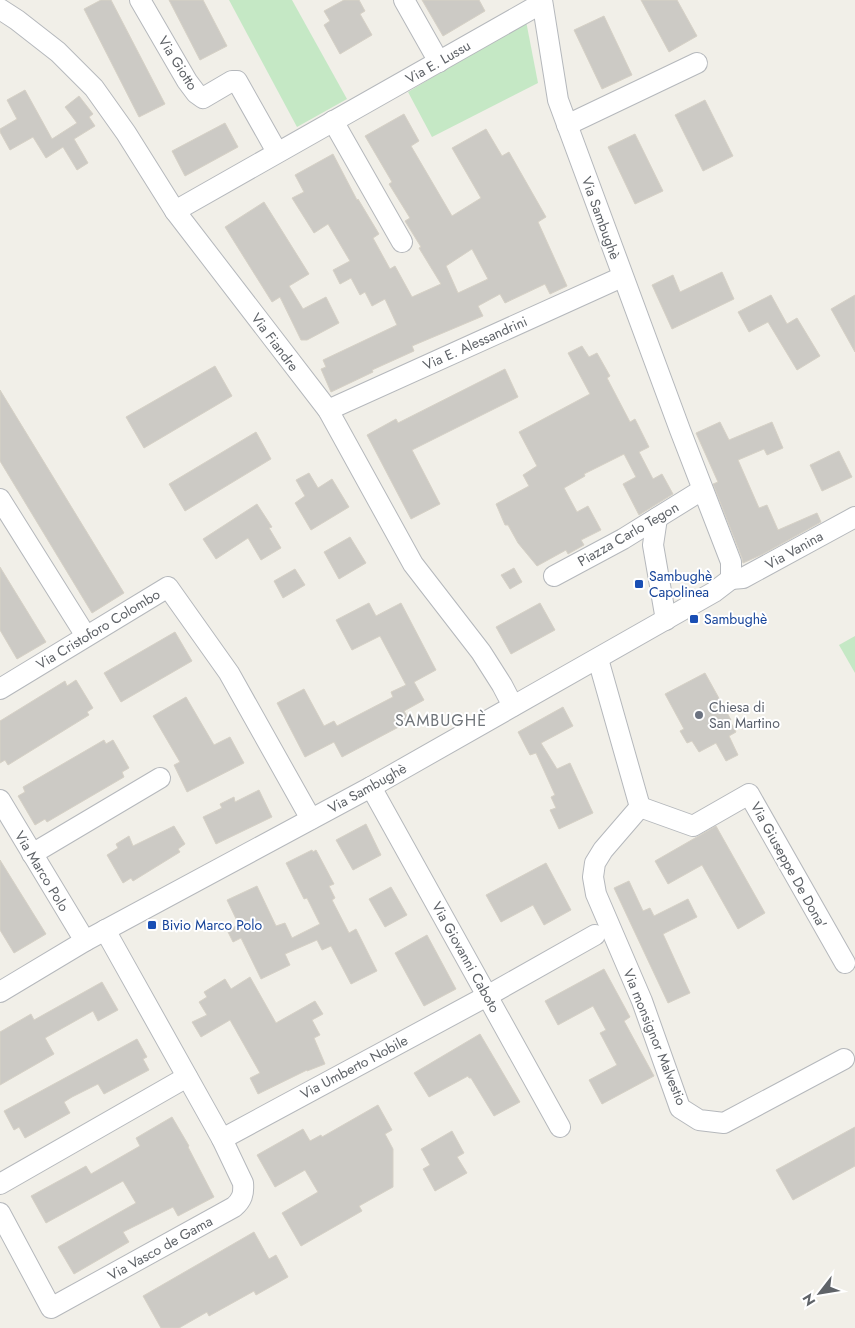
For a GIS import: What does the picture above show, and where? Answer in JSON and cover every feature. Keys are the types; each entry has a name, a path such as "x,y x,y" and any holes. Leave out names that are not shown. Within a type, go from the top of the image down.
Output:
{"street":[{"name":"Via Giotto","path":"140,0 187,81 196,93 203,98 232,81 237,81 277,152"},
{"path":"404,0 439,62"},
{"name":"Via E. Lussu","path":"175,210 439,62 542,1"},
{"name":"Via Sambughè","path":"542,1 558,100 702,490"},
{"name":"Via Fiandre","path":"0,8 58,52 94,88 126,133 175,210 328,410 413,564 481,652 513,706"},
{"path":"567,125 697,63"},
{"path":"333,121 402,242"},
{"name":"Via E. Alessandrini","path":"328,410 622,277"},
{"path":"702,490 731,562 731,579"},
{"name":"Piazza Carlo Tegon","path":"554,576 623,539 702,490"},
{"path":"0,500 86,636"},
{"name":"Via Vanina","path":"731,579 743,578 855,517"},
{"path":"657,518 653,545 666,620"},
{"name":"Via Sambughè","path":"0,992 85,941 371,787 598,659 714,592 731,579"},
{"name":"Via Cristoforo Colombo","path":"0,689 168,586 229,673 310,819"},
{"path":"598,659 640,807"},
{"path":"32,854 160,778"},
{"name":"Via Giovanni Caboto","path":"371,787 560,1127"},
{"name":"Via Giuseppe De Dona'","path":"640,807 693,826 749,794 844,963"},
{"name":"Via monsignor Malvestio","path":"640,807 604,850 595,864 593,877 596,894 642,1001 680,1108 699,1120 724,1123 844,1059"},
{"name":"Via Marco Polo","path":"2,808 85,941"},
{"name":"Via Vasco de Gama","path":"0,1213 51,1308 234,1207 241,1201 244,1183 222,1139 105,930"},
{"name":"Via Umberto Nobile","path":"222,1139 595,935"},
{"path":"0,1184 187,1077"}],"green space":[{"path":"229,0 292,0 347,99 297,127"},
{"path":"526,21 538,83 432,137 408,92"},
{"path":"855,636 855,673 839,645"}],"building":[{"path":"101,0 111,0 165,104 139,117 84,9"},
{"path":"169,0 203,0 227,46 200,60"},
{"path":"344,0 359,0 365,11 360,14 372,35 340,54 324,25 330,21 324,11"},
{"path":"422,0 479,0 485,11 443,36"},
{"path":"641,0 677,0 697,36 669,52"},
{"path":"604,16 632,75 602,89 574,30"},
{"path":"25,90 52,139 77,123 65,107 79,96 93,114 89,117 95,126 74,139 88,163 77,170 63,147 46,158 33,137 10,150 0,132 0,129 17,119 7,100"},
{"path":"705,100 733,156 703,171 675,115"},
{"path":"404,114 419,141 411,146 452,216 481,198 452,148 486,129 502,156 509,152 546,217 538,222 567,286 550,294 545,284 505,303 500,294 478,306 483,316 412,346 414,351 372,370 373,372 331,392 321,369 326,367 323,360 397,325 385,299 372,306 365,292 360,295 351,278 340,284 333,270 350,261 328,224 314,233 292,198 304,192 295,175 333,154 357,200 379,234 373,238 390,269 395,266 412,297 441,284 405,221 410,218 389,184 392,182 365,136","holes":["472,249 488,279 458,293 446,266"]},
{"path":"225,123 238,147 185,176 172,151"},
{"path":"635,134 663,191 635,204 608,147"},
{"path":"264,202 309,274 289,286 303,309 326,297 339,323 307,340 301,340 280,297 272,302 225,227"},
{"path":"722,272 734,299 672,329 652,285 673,275 680,292"},
{"path":"771,295 787,324 797,318 820,356 797,370 768,322 749,332 738,312"},
{"path":"855,295 855,352 831,309"},
{"path":"582,346 589,357 597,353 610,376 607,378 630,422 635,419 649,447 639,452 653,479 662,474 673,494 639,515 623,484 636,477 624,454 584,474 585,476 564,488 577,512 588,506 601,530 581,540 584,545 568,554 566,550 537,566 518,543 508,525 505,525 496,504 529,486 523,475 537,466 519,432 590,394 568,353"},
{"path":"215,366 232,396 144,448 126,417"},
{"path":"505,369 518,397 412,450 440,504 411,519 367,435 396,419 398,423"},
{"path":"0,390 124,593 92,613 0,461"},
{"path":"720,422 729,440 772,422 783,448 767,455 764,449 738,460 759,508 767,505 778,530 817,513 821,522 743,563 713,484 718,482 696,433"},
{"path":"256,432 271,459 185,511 169,484"},
{"path":"839,451 852,477 822,491 810,465"},
{"path":"309,473 318,488 332,479 349,507 311,530 295,503 305,496 296,480"},
{"path":"257,504 272,527 269,528 281,548 261,560 248,538 216,559 203,539"},
{"path":"350,537 366,563 339,579 324,552"},
{"path":"0,567 46,642 17,659 0,630"},
{"path":"514,568 522,582 510,589 501,575"},
{"path":"295,569 305,585 283,598 274,581"},
{"path":"369,603 376,616 401,603 436,670 414,682 424,700 404,711 410,721 342,757 334,742 305,757 277,703 304,689 324,726 334,721 337,726 393,697 391,692 406,685 380,636 352,650 336,620"},
{"path":"540,603 555,630 511,654 496,627"},
{"path":"175,632 192,661 121,702 104,673"},
{"path":"705,673 736,732 729,736 738,755 726,761 716,743 699,752 692,741 687,743 680,731 684,729 665,694"},
{"path":"76,680 93,708 87,712 89,715 8,765 5,760 0,763 0,721 65,681 67,686"},
{"path":"186,697 214,745 230,737 244,763 187,792 174,765 180,762 153,716"},
{"path":"563,707 573,726 541,743 557,769 570,763 593,813 559,829 550,810 556,808 551,797 555,795 536,753 530,755 518,732"},
{"path":"104,740 106,744 113,740 129,768 122,772 124,777 47,822 45,819 35,825 18,796 25,792 23,787"},
{"path":"259,790 272,817 216,844 203,817 222,808 220,804 234,797 235,802"},
{"path":"366,824 381,855 353,870 336,840"},
{"path":"174,826 185,844 178,849 180,852 133,881 131,878 123,883 107,855 118,848 116,844 129,836 133,846"},
{"path":"716,826 765,913 738,929 702,865 668,884 655,861"},
{"path":"312,850 313,852 316,850 334,884 329,886 335,898 332,900 349,933 356,929 377,971 351,984 331,946 322,950 317,940 285,954 290,965 261,979 241,938 233,942 227,930 239,925 227,900 257,886 276,926 285,923 292,938 320,924 307,898 304,899 286,863"},
{"path":"0,860 46,934 14,953 0,930"},
{"path":"546,863 571,910 544,925 533,905 501,922 486,895"},
{"path":"629,881 643,911 650,908 654,916 688,899 697,917 663,934 690,993 668,1003 614,888"},
{"path":"391,887 407,915 385,927 369,899"},
{"path":"427,935 456,989 424,1006 395,953"},
{"path":"604,969 630,1017 624,1021 654,1076 602,1104 589,1080 617,1065 600,1033 606,1030 593,1006 558,1025 545,1001"},
{"path":"250,977 276,1023 315,1001 323,1014 312,1020 320,1035 314,1038 325,1064 307,1070 258,1094 250,1078 260,1073 230,1020 201,1037 192,1022 207,1015 199,1002 207,997 204,992 225,979 231,989"},
{"path":"102,982 118,1010 98,1021 93,1011 45,1038 54,1054 0,1085 0,1032 31,1014 34,1020"},
{"path":"480,1034 520,1102 494,1116 468,1076 429,1097 414,1073"},
{"path":"137,1039 147,1057 143,1059 149,1070 104,1094 98,1084 72,1097 64,1102 70,1113 25,1138 19,1127 14,1130 4,1111"},
{"path":"378,1105 392,1130 385,1134 393,1149 393,1187 359,1206 362,1211 301,1246 282,1213 318,1192 305,1170 275,1187 257,1155 303,1129 310,1141 321,1135 322,1137"},
{"path":"172,1117 189,1146 214,1197 178,1216 173,1207 123,1232 129,1242 74,1274 58,1247 136,1203 123,1181 46,1223 31,1196 86,1166 91,1174 140,1146 136,1138"},
{"path":"855,1127 855,1166 793,1200 776,1170"},
{"path":"452,1131 464,1153 457,1157 467,1173 435,1191 423,1169 430,1165 421,1149"},
{"path":"254,1232 269,1259 276,1255 288,1277 256,1295 254,1291 209,1316 207,1312 179,1328 161,1328 143,1296"}],"place":[{"name":"Sambughè Capolinea","path":"639,584"},
{"name":"Sambughè","path":"694,619"},
{"name":"Chiesa di San Martino","path":"699,715"},
{"name":"Bivio Marco Polo","path":"152,925"}],"district":[{"name":"SAMBUGHÈ","path":"441,720"}]}
